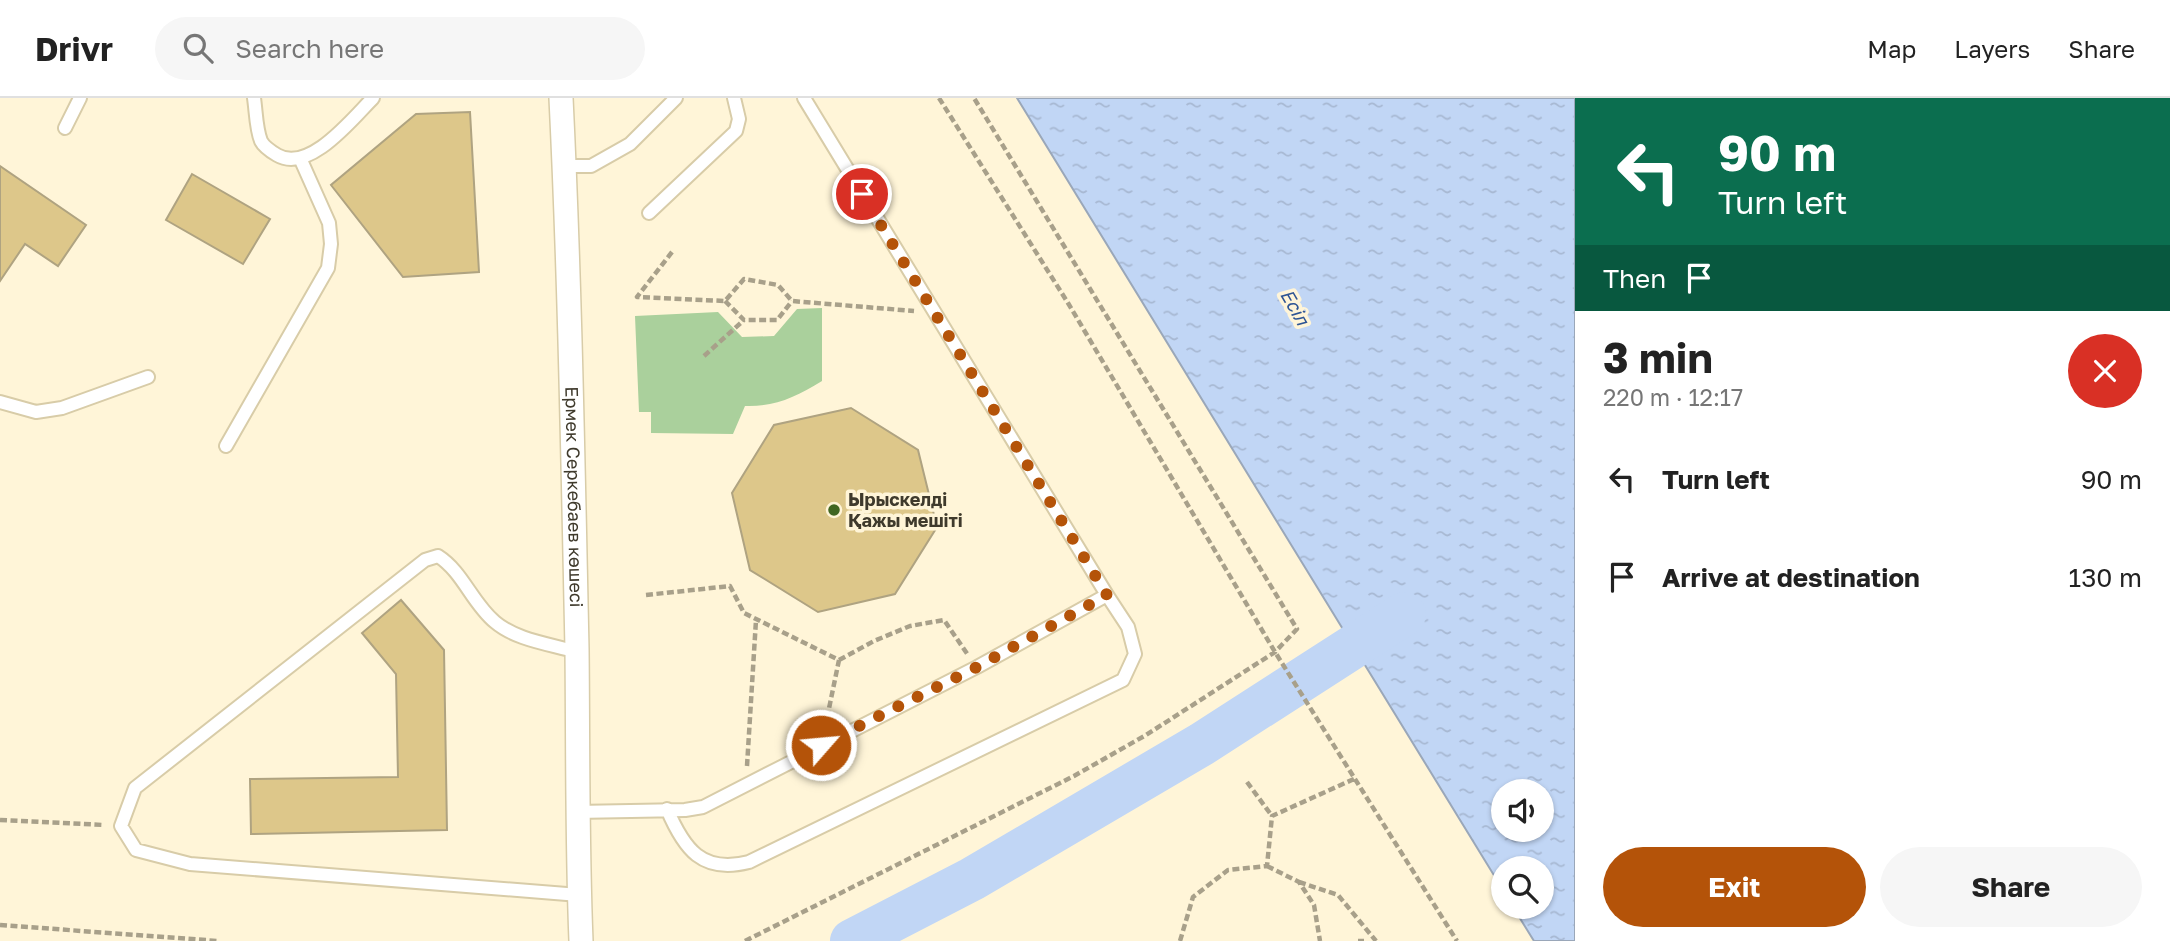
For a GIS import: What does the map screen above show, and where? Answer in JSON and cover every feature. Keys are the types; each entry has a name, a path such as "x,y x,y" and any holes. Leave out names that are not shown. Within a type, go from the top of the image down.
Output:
{"street":[{"name":"Ермек Серкебаев көшесі","path":"561,98 569,259 577,652 576,812 581,941"}],"lane":[{"path":"65,128 80,98"},
{"path":"254,98 261,141 284,159 300,158 317,152 373,98"},
{"path":"564,166 591,166 630,144 676,98"},
{"path":"649,214 736,131 739,119 734,98"},
{"path":"667,809 679,837 694,854 710,863 730,867 749,862 1123,680 1135,654 1128,627 804,98"},
{"path":"226,446 328,268 331,244 329,223 300,158"},
{"path":"0,402 36,412 62,408 148,377"},
{"path":"577,652 511,633 493,620 449,563 438,556 425,560 135,788 121,826 136,850 190,864 579,895"},
{"path":"576,812 685,810 703,807 977,667 1107,595"}],"path":[{"path":"939,98 1068,303 1327,737 1457,941"},
{"path":"745,941 1074,776 1146,736 1275,652 1297,629 974,98"},
{"path":"672,252 637,297 725,301 744,320"},
{"path":"725,301 744,279 778,285 792,301 934,313"},
{"path":"704,356 744,320 777,320 792,301"},
{"path":"646,595 730,586 744,612 839,660"},
{"path":"746,784 756,620"},
{"path":"821,745 839,660 874,641 910,626 944,620 977,667"},
{"path":"1272,816 1354,779"},
{"path":"1247,782 1272,816 1268,866"},
{"path":"0,821 121,826"},
{"path":"1180,941 1193,897 1228,870 1268,866 1299,882 1338,895 1377,941"},
{"path":"1299,882 1314,905 1320,941"},
{"path":"0,925 218,941"},
{"path":"1359,941 1364,941"}],"green space":[{"path":"822,308 822,381 785,400 766,405 745,406 733,434 651,433 651,412 639,412 635,316 718,312 742,337 774,336 797,309"}],"water":[{"name":"Есіл","path":"1017,98 1575,98 1575,941 1534,941 1520,919 1554,919 1554,856 1491,856 1491,870"}],"building":[{"path":"470,112 479,272 403,277 331,185 416,114"},
{"path":"0,166 86,225 58,266 25,244 0,281"},
{"path":"192,174 270,219 243,264 166,220"},
{"name":"Ырыскелді Қажы мешіті","path":"851,408 918,450 937,527 895,594 818,612 750,570 732,493 774,425"},
{"path":"401,600 444,650 447,830 251,834 250,779 398,777 396,674 362,633"}],"waterway":[{"path":"852,941 972,879 1202,744 1404,614"}],"place":[{"name":"Ырыскелді Қажы мешіті","path":"834,510"}],"route":[{"path":"821,745 977,667 1107,595 862,194"}]}
